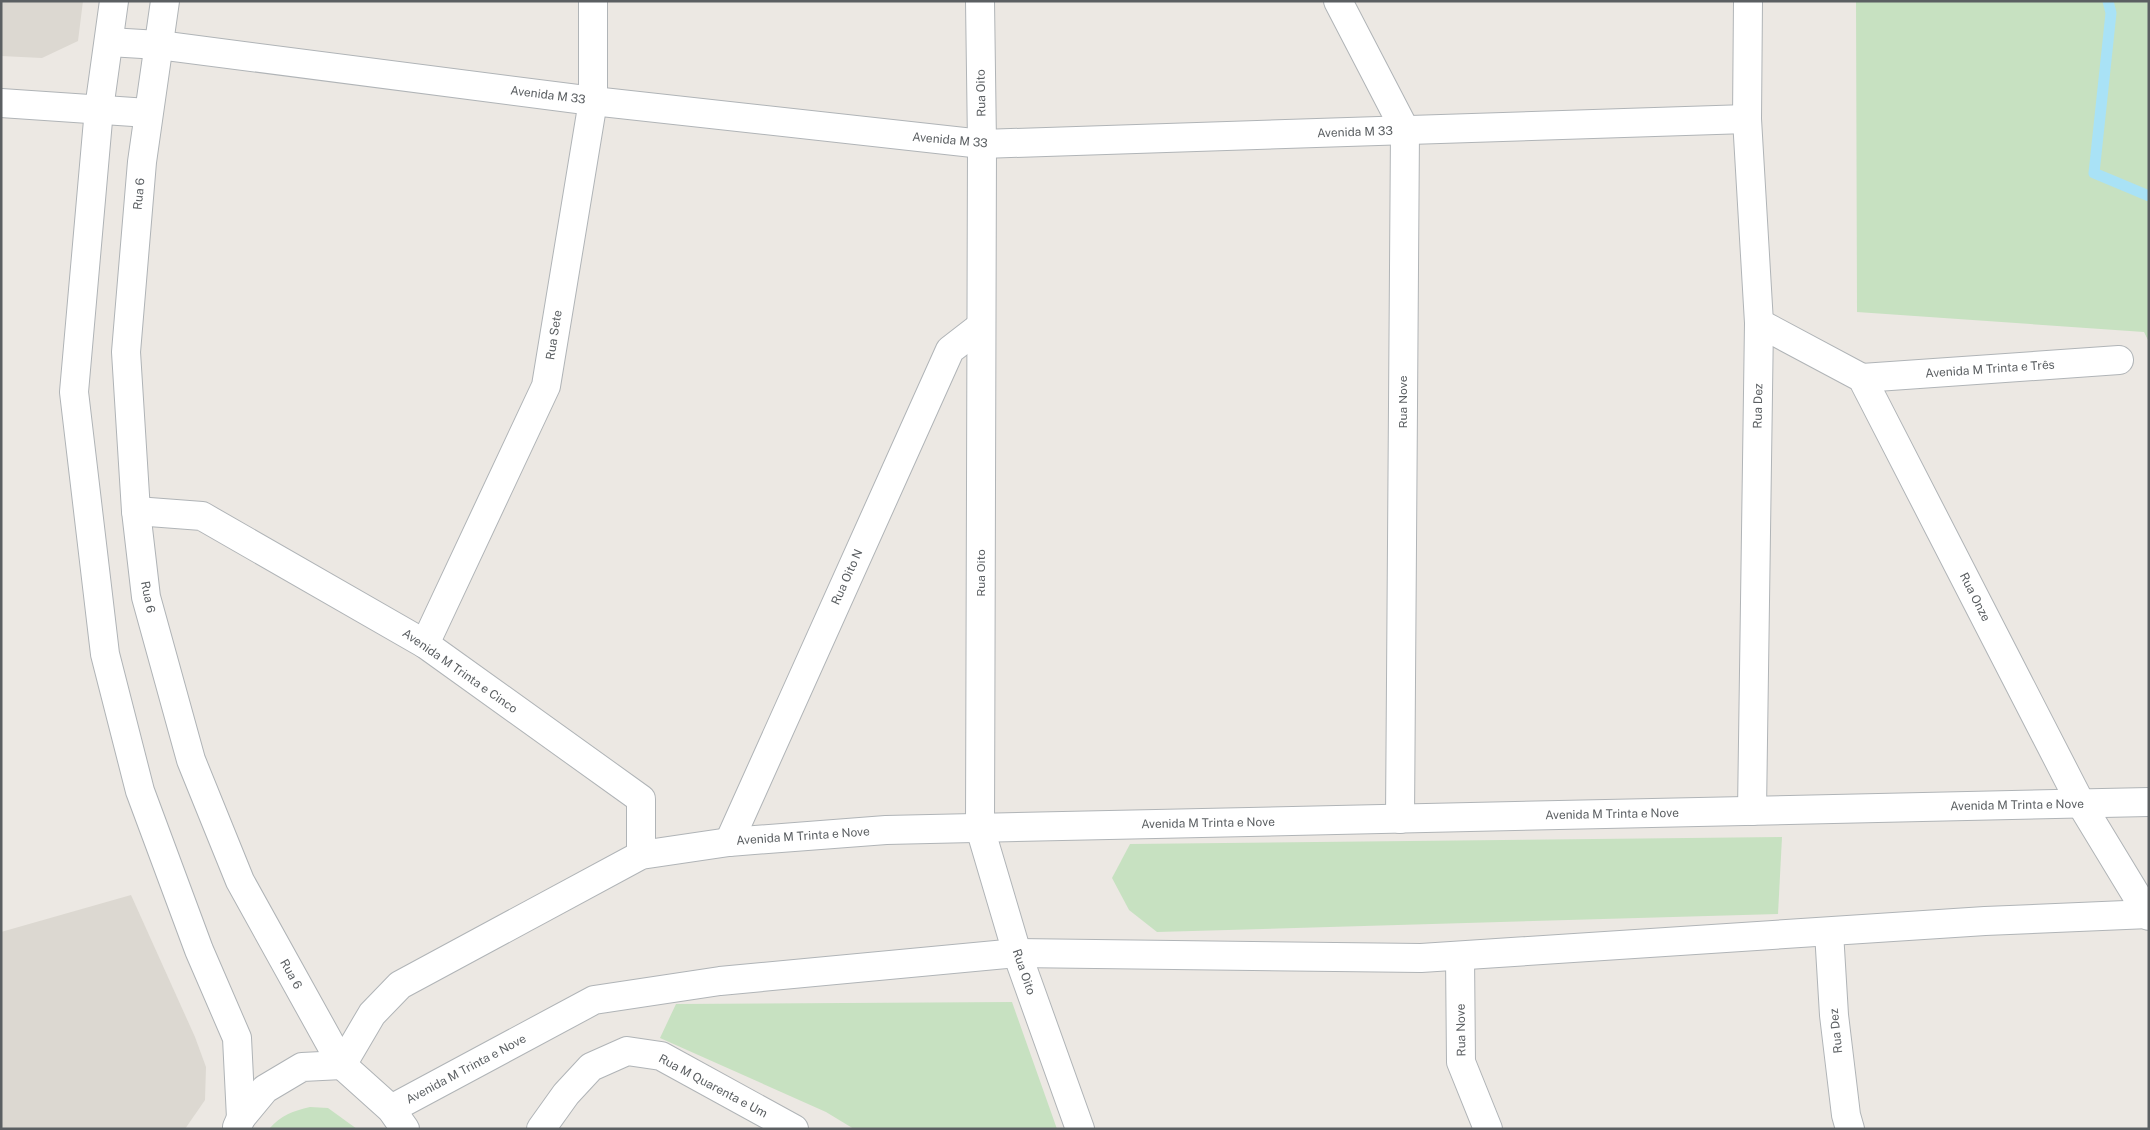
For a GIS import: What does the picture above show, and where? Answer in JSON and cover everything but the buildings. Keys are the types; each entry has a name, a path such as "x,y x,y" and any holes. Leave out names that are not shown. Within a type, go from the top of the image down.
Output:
{"street":[{"path":"114,1 99,109 74,392 105,654 140,791 199,950 237,1038 239,1123"},
{"name":"Rua 6","path":"165,1 142,162 126,352 136,511 146,597 191,760 240,881 342,1065 398,1119"},
{"name":"Rua Sete","path":"425,644 546,386 593,101 593,1"},
{"name":"Rua Oito","path":"980,1 982,144 980,828 1017,953 1080,1129"},
{"name":"Rua Nove","path":"1338,1 1405,130 1400,819"},
{"name":"Rua Dez","path":"1748,1 1746,120 1759,323 1752,811"},
{"name":"Avenida M 33","path":"109,42 159,44 593,101 982,144 1746,120"},
{"path":"1,103 148,113"},
{"path":"1759,323 1862,378"},
{"name":"Rua Oito N","path":"729,842 950,350 981,326"},
{"name":"Avenida M Trinta e Três","path":"1862,378 2118,360"},
{"name":"Rua Onze","path":"1862,378 2081,804 2148,915"},
{"name":"Avenida M Trinta e Cinco","path":"136,511 202,516 425,644 641,799 641,855"},
{"name":"Avenida M Trinta e Nove","path":"342,1065 372,1014 400,986 641,855 729,842 886,830 2149,802"},
{"name":"Avenida M Trinta e Nove","path":"398,1119 594,1000 720,981 1017,953 1421,958 1985,921 2148,915"},
{"name":"Rua Dez","path":"1829,932 1834,1015 1846,1116 1850,1129"},
{"name":"Rua Nove","path":"1460,956 1461,1062 1488,1129"},
{"name":"Rua M Quarenta e Um","path":"541,1129 566,1094 591,1067 627,1051 661,1056 794,1129"},
{"path":"239,1123 265,1088 302,1067 342,1065"}],"shaded area":[{"path":"1,1 83,1 78,41 42,58 1,56"},
{"path":"131,895 195,1037 206,1067 205,1100 185,1129 1,1129 1,932"}],"green space":[{"path":"1856,1 2149,1 2149,342 2144,332 1857,312"},
{"path":"1782,837 1778,914 1157,932 1129,910 1112,878 1130,844"},
{"path":"1012,1002 1057,1129 854,1129 826,1112 660,1038 676,1004"},
{"path":"310,1107 328,1108 357,1129 269,1129 288,1114"}],"waterway":[{"path":"2108,1 2111,13 2094,173 2149,196"}]}
